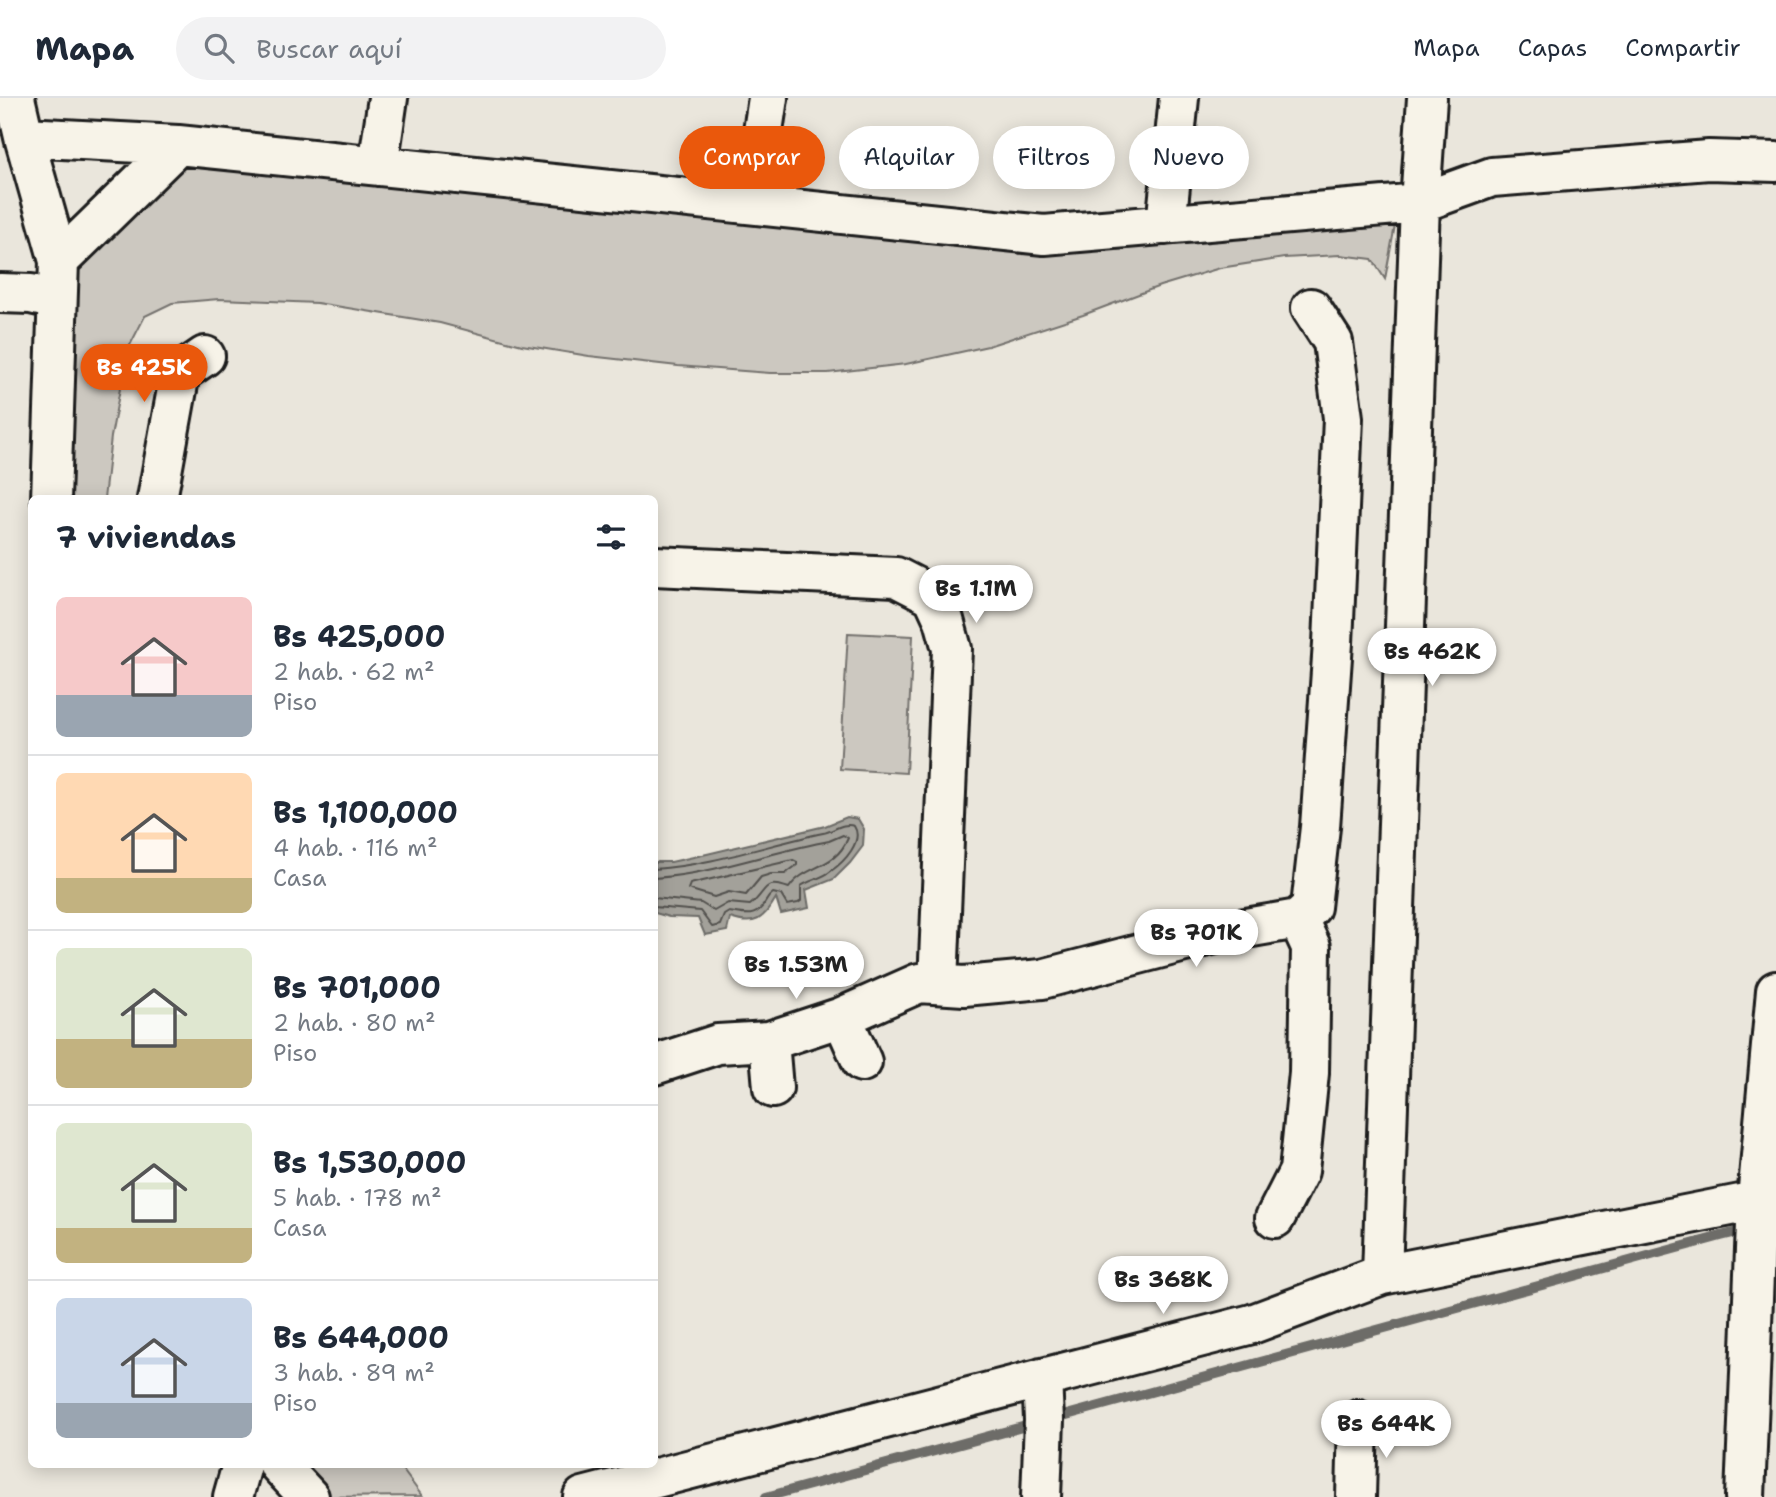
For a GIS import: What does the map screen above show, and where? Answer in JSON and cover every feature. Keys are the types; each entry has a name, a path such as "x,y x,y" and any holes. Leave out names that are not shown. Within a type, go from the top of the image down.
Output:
{"street":[{"path":"15,98 59,261 51,495"},
{"path":"378,166 387,98"},
{"path":"752,204 768,98"},
{"path":"1167,225 1179,98"},
{"path":"1382,1275 1420,203 1427,98"},
{"path":"24,137 178,145 1044,235 1420,203 1492,177 1709,160 1776,162"},
{"path":"59,261 178,145"},
{"path":"0,293 31,294 57,300"},
{"path":"658,1064 718,1044 769,1041 842,1017 919,983 964,986 1042,979 1223,932 1298,919 1311,908 1320,827 1333,643 1343,418 1333,342 1311,308"},
{"path":"159,495 180,373 205,356"},
{"path":"658,566 896,577 933,596 944,620 952,649 938,984"},
{"path":"1275,1218 1299,1171 1309,1073 1311,947 1298,919"},
{"path":"1745,1497 1763,1370 1755,1252 1763,1204 1776,990"},
{"path":"842,1017 862,1062"},
{"path":"769,1041 773,1088"},
{"path":"583,1497 696,1483 1042,1378 1252,1324 1382,1275 1763,1204"},
{"path":"1041,1497 1042,1378"},
{"path":"1356,1497 1358,1420"},
{"path":"233,1497 241,1468"},
{"path":"282,1468 309,1497"}],"shaded area":[{"path":"175,131 1044,235 1399,204 1385,279 1372,259 1340,255 1284,258 1220,268 988,346 906,364 828,373 770,373 589,356 522,345 440,323 317,303 219,299 172,303 145,316 127,351 111,437 104,495 58,495 67,283"},
{"path":"848,633 913,636 906,773 840,769"},
{"path":"287,1468 401,1468 422,1496 313,1497"}],"water":[{"path":"847,817 858,819 864,829 863,846 834,879 806,890 809,908 781,914 776,898 758,919 746,922 730,918 727,931 705,935 698,918 658,914 658,862 671,862 825,826"}],"waterway":[{"path":"1052,1419 1721,1236 1776,1225"},
{"path":"766,1497 1037,1423"}]}
